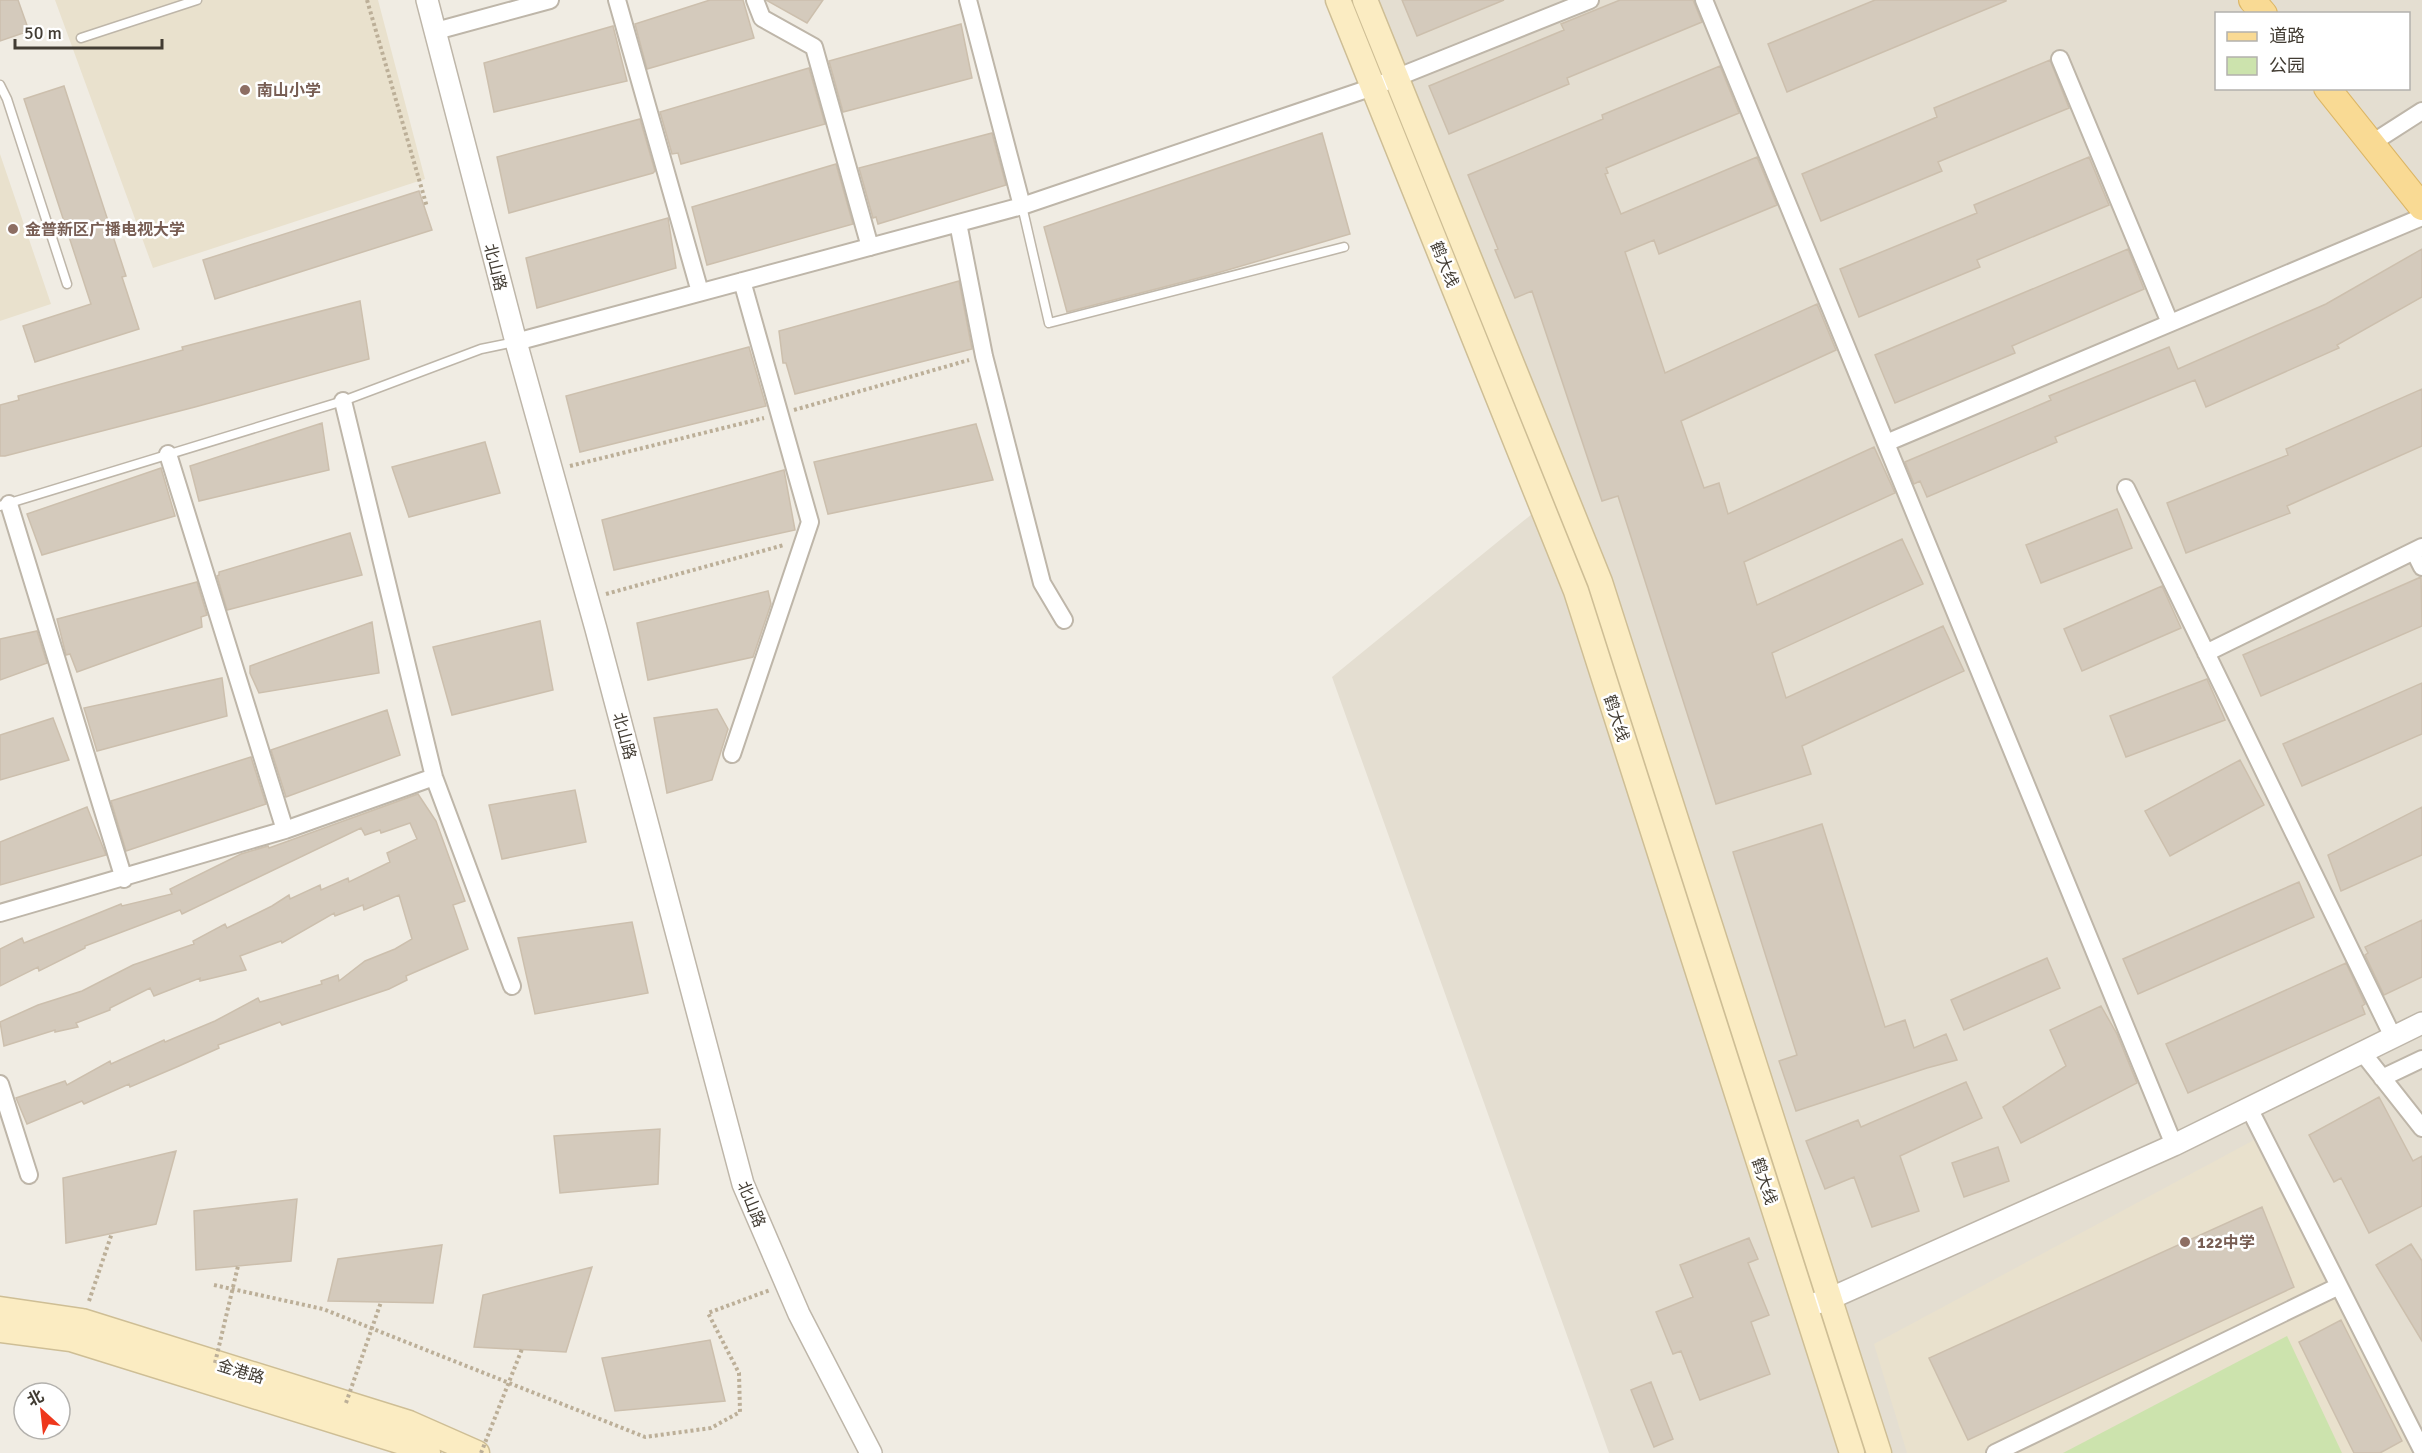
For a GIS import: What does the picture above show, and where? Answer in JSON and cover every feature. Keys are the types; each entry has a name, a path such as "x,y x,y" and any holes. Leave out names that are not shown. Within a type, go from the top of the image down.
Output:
{"main road":[{"name":"鹤大线","path":"1338,0 1576,591 1852,1453"},
{"name":"鹤大线","path":"1365,0 1600,582 1879,1453"},
{"path":"2253,0 2262,12"},
{"path":"2329,90 2422,207"},
{"name":"金港路","path":"0,1309 82,1321 409,1423 479,1453"},
{"name":"金港路","path":"0,1330 71,1339 402,1442 428,1453"}],"street":[{"name":"北山路","path":"427,0 516,342 588,599 743,1184 799,1314 871,1453"},
{"path":"436,31 550,0"},
{"path":"617,0 700,292"},
{"path":"754,0 762,18 814,47 870,247"},
{"path":"968,0 1022,206"},
{"path":"516,342 1022,206 1373,87 1590,0"},
{"path":"1704,0 2174,1145"},
{"path":"2060,58 2170,323"},
{"path":"2372,143 2422,111"},
{"path":"1886,443 2422,217"},
{"path":"958,223 984,356 1042,582 1064,620"},
{"path":"732,754 810,522 742,281"},
{"path":"343,401 434,777 512,986"},
{"path":"168,454 285,830"},
{"path":"2126,488 2393,1037"},
{"path":"4,505 124,879"},
{"path":"2206,653 2418,549 2422,567"},
{"path":"0,913 124,879 285,830 434,777"},
{"path":"1805,1307 1829,1299 2174,1145 2422,1023"},
{"path":"2362,1052 2422,1128"},
{"path":"2382,1078 2422,1059"},
{"path":"0,1084 29,1175"},
{"path":"2249,1108 2422,1450"},
{"path":"1995,1453 2339,1286"}],"lane":[{"path":"81,38 197,0"},
{"path":"0,85 7,99 67,284"},
{"path":"1022,206 1049,323 1344,247"},
{"path":"4,505 343,401 481,349 516,342"}],"path":[{"path":"367,0 427,207"},
{"path":"552,471 780,414 984,356"},
{"path":"588,599 804,539"},
{"path":"82,1321 112,1233"},
{"path":"215,1363 238,1266"},
{"path":"214,1285 323,1309 645,1437 711,1428 740,1412 739,1373 708,1313 786,1284"},
{"path":"346,1403 381,1302"},
{"path":"479,1453 522,1349"}],"shaded area":[{"name":"南山小学","path":"55,0 378,0 425,179 153,268"},
{"path":"1378,0 2422,0 2422,1453 1609,1453 1332,677 1570,483"},
{"name":"金普新区广播电视大学","path":"0,154 51,304 0,321"},
{"name":"122中学","path":"2254,1140 2414,1453 1907,1453 1874,1344"}],"green space":[{"path":"2287,1336 2342,1453 2063,1453"}],"building":[{"path":"0,0 18,0 29,31 0,41"},
{"path":"710,0 743,0 754,38 647,69 635,24"},
{"path":"766,0 823,0 807,23"},
{"path":"1402,0 1504,0 1417,36"},
{"path":"1620,0 1693,0 1702,22 1567,78 1569,84 1449,134 1429,86 1564,30 1561,24"},
{"path":"1875,0 2006,1 1787,92 1768,44"},
{"path":"961,24 972,78 843,112 829,61"},
{"path":"613,26 627,81 494,112 484,63"},
{"path":"2050,60 2069,108 1938,162 1942,171 1821,221 1802,174 1937,117 1934,108"},
{"path":"1720,66 1739,113 1606,168 1608,173 1605,174 1621,214 1757,157 1777,205 1659,254 1654,240 1625,252 1665,373 1817,304 1836,350 1681,421 1704,488 1719,483 1728,514 1874,447 1895,493 1744,562 1757,605 1902,539 1923,584 1772,653 1786,698 1943,626 1964,671 1802,746 1811,774 1716,804 1618,496 1602,501 1532,291 1515,298 1468,175 1603,119 1602,115"},
{"path":"809,68 825,124 681,164 678,153 672,154 660,112"},
{"path":"64,86 126,276 122,277 139,329 35,362 23,326 91,304 24,99"},
{"path":"640,119 655,171 653,173 509,213 497,157"},
{"path":"992,133 1006,185 878,224 876,217 873,218 859,168"},
{"path":"1322,133 1350,234 1214,274 1067,312 1044,227"},
{"path":"2089,157 2109,205 1977,260 1980,267 1859,317 1840,269 1977,213 1974,205"},
{"path":"836,164 853,224 707,265 692,207"},
{"path":"419,191 432,230 215,299 203,260"},
{"path":"668,218 676,268 537,308 526,258"},
{"path":"2128,249 2144,289 2012,346 2015,353 1895,403 1875,355"},
{"path":"2422,249 2422,297 2337,345 2339,348 2206,407 2195,380 2055,437 2057,442 1927,497 1920,481 1914,484 1905,462 2051,400 2049,396 2169,347 2178,369 2326,304"},
{"path":"959,281 972,349 795,394 786,363 783,363 779,331"},
{"path":"360,301 369,359 195,407 0,456 0,405 19,400 18,396 183,350 182,347"},
{"path":"749,347 766,406 580,452 566,396"},
{"path":"2422,389 2422,446 2287,506 2290,513 2186,553 2167,503 2288,455 2286,449"},
{"path":"322,423 329,470 199,501 190,466"},
{"path":"976,424 993,480 828,514 814,462"},
{"path":"485,442 500,493 409,517 392,467"},
{"path":"161,468 175,516 42,555 27,514"},
{"path":"784,470 795,530 614,570 602,520"},
{"path":"2117,509 2132,548 2041,583 2026,545"},
{"path":"350,533 362,575 227,610 217,576 219,572"},
{"path":"2421,577 2422,626 2261,696 2243,655"},
{"path":"197,582 207,615 201,617 202,627 77,672 70,654 66,655 57,619"},
{"path":"2162,586 2181,628 2082,671 2064,629"},
{"path":"768,591 771,604 753,657 648,680 637,623"},
{"path":"540,621 553,690 452,715 433,647"},
{"path":"372,622 379,673 259,693 250,673 250,666"},
{"path":"37,631 47,663 0,680 0,639"},
{"path":"222,678 227,716 97,751 84,708"},
{"path":"2207,679 2225,720 2126,757 2110,716"},
{"path":"2422,683 2422,734 2302,786 2283,744"},
{"path":"717,709 728,729 712,780 667,793 654,718"},
{"path":"387,710 400,755 286,797 271,750"},
{"path":"53,718 69,760 0,780 0,735"},
{"path":"251,757 266,804 126,851 111,801"},
{"path":"2240,760 2264,805 2170,856 2145,811"},
{"path":"575,790 586,842 502,859 489,805"},
{"path":"418,794 436,821 465,901 453,905 468,949 406,976 407,980 389,989 282,1025 280,1022 218,1045 219,1048 130,1087 129,1084 84,1104 82,1101 27,1124 16,1098 65,1081 67,1085 110,1061 111,1064 164,1040 165,1042 215,1021 258,998 260,1002 322,984 321,981 338,975 339,981 365,961 395,949 412,939 399,895 364,910 363,905 335,916 334,913 282,943 281,941 240,956 246,970 200,981 200,978 154,996 150,988 110,1010 76,1023 78,1027 55,1032 55,1030 4,1046 0,1022 38,1005 82,991 133,965 194,944 193,941 225,924 227,928 289,895 290,899 320,885 321,890 348,878 349,882 390,862 387,853 417,839 410,823 381,833 380,830 365,835 361,828 182,914 180,910 85,946 39,971 38,967 0,986 0,949 22,938 24,943 121,904 122,906 172,894 170,889 241,854 268,846 269,848"},
{"path":"87,807 106,855 0,885 0,842"},
{"path":"2422,807 2422,855 2341,891 2328,855"},
{"path":"1822,824 1885,1027 1905,1020 1914,1048 1946,1034 1957,1060 1796,1111 1779,1061 1797,1055 1733,852"},
{"path":"2299,882 2314,917 2138,994 2123,959"},
{"path":"2422,920 2422,977 2384,995 2365,955 2368,953 2365,947"},
{"path":"632,922 648,993 535,1014 518,938"},
{"path":"2047,958 2060,988 1964,1030 1951,1000"},
{"path":"2346,963 2365,1004 2362,1006 2365,1014 2188,1093 2166,1044"},
{"path":"2101,1006 2117,1034 2137,1083 2021,1143 2003,1107 2066,1066 2050,1030"},
{"path":"1966,1082 1982,1118 1900,1156 1919,1211 1872,1227 1854,1177 1825,1189 1806,1141 1858,1120 1861,1127"},
{"path":"2379,1097 2413,1161 2422,1156 2422,1206 2369,1233 2341,1178 2334,1182 2309,1135"},
{"path":"660,1129 658,1184 560,1193 554,1136"},
{"path":"1998,1147 2009,1181 1964,1197 1952,1163"},
{"path":"176,1151 156,1224 66,1243 63,1178"},
{"path":"297,1199 291,1261 196,1270 194,1211"},
{"path":"2262,1207 2294,1287 1968,1440 1929,1358"},
{"path":"1749,1238 1758,1259 1748,1263 1769,1315 1751,1322 1770,1374 1700,1400 1681,1351 1673,1354 1656,1312 1693,1297 1680,1265"},
{"path":"2411,1244 2422,1261 2422,1341 2376,1265"},
{"path":"442,1245 433,1303 328,1301 338,1259"},
{"path":"592,1267 566,1352 474,1347 483,1295"},
{"path":"2341,1320 2402,1441 2380,1453 2354,1453 2299,1342"},
{"path":"710,1340 725,1401 615,1411 602,1358"},
{"path":"1651,1382 1673,1439 1654,1447 1631,1390"}],"place":[{"name":"南山小学","path":"245,90"},
{"name":"金普新区广播电视大学","path":"13,229"},
{"name":"122中学","path":"2185,1242"}]}
